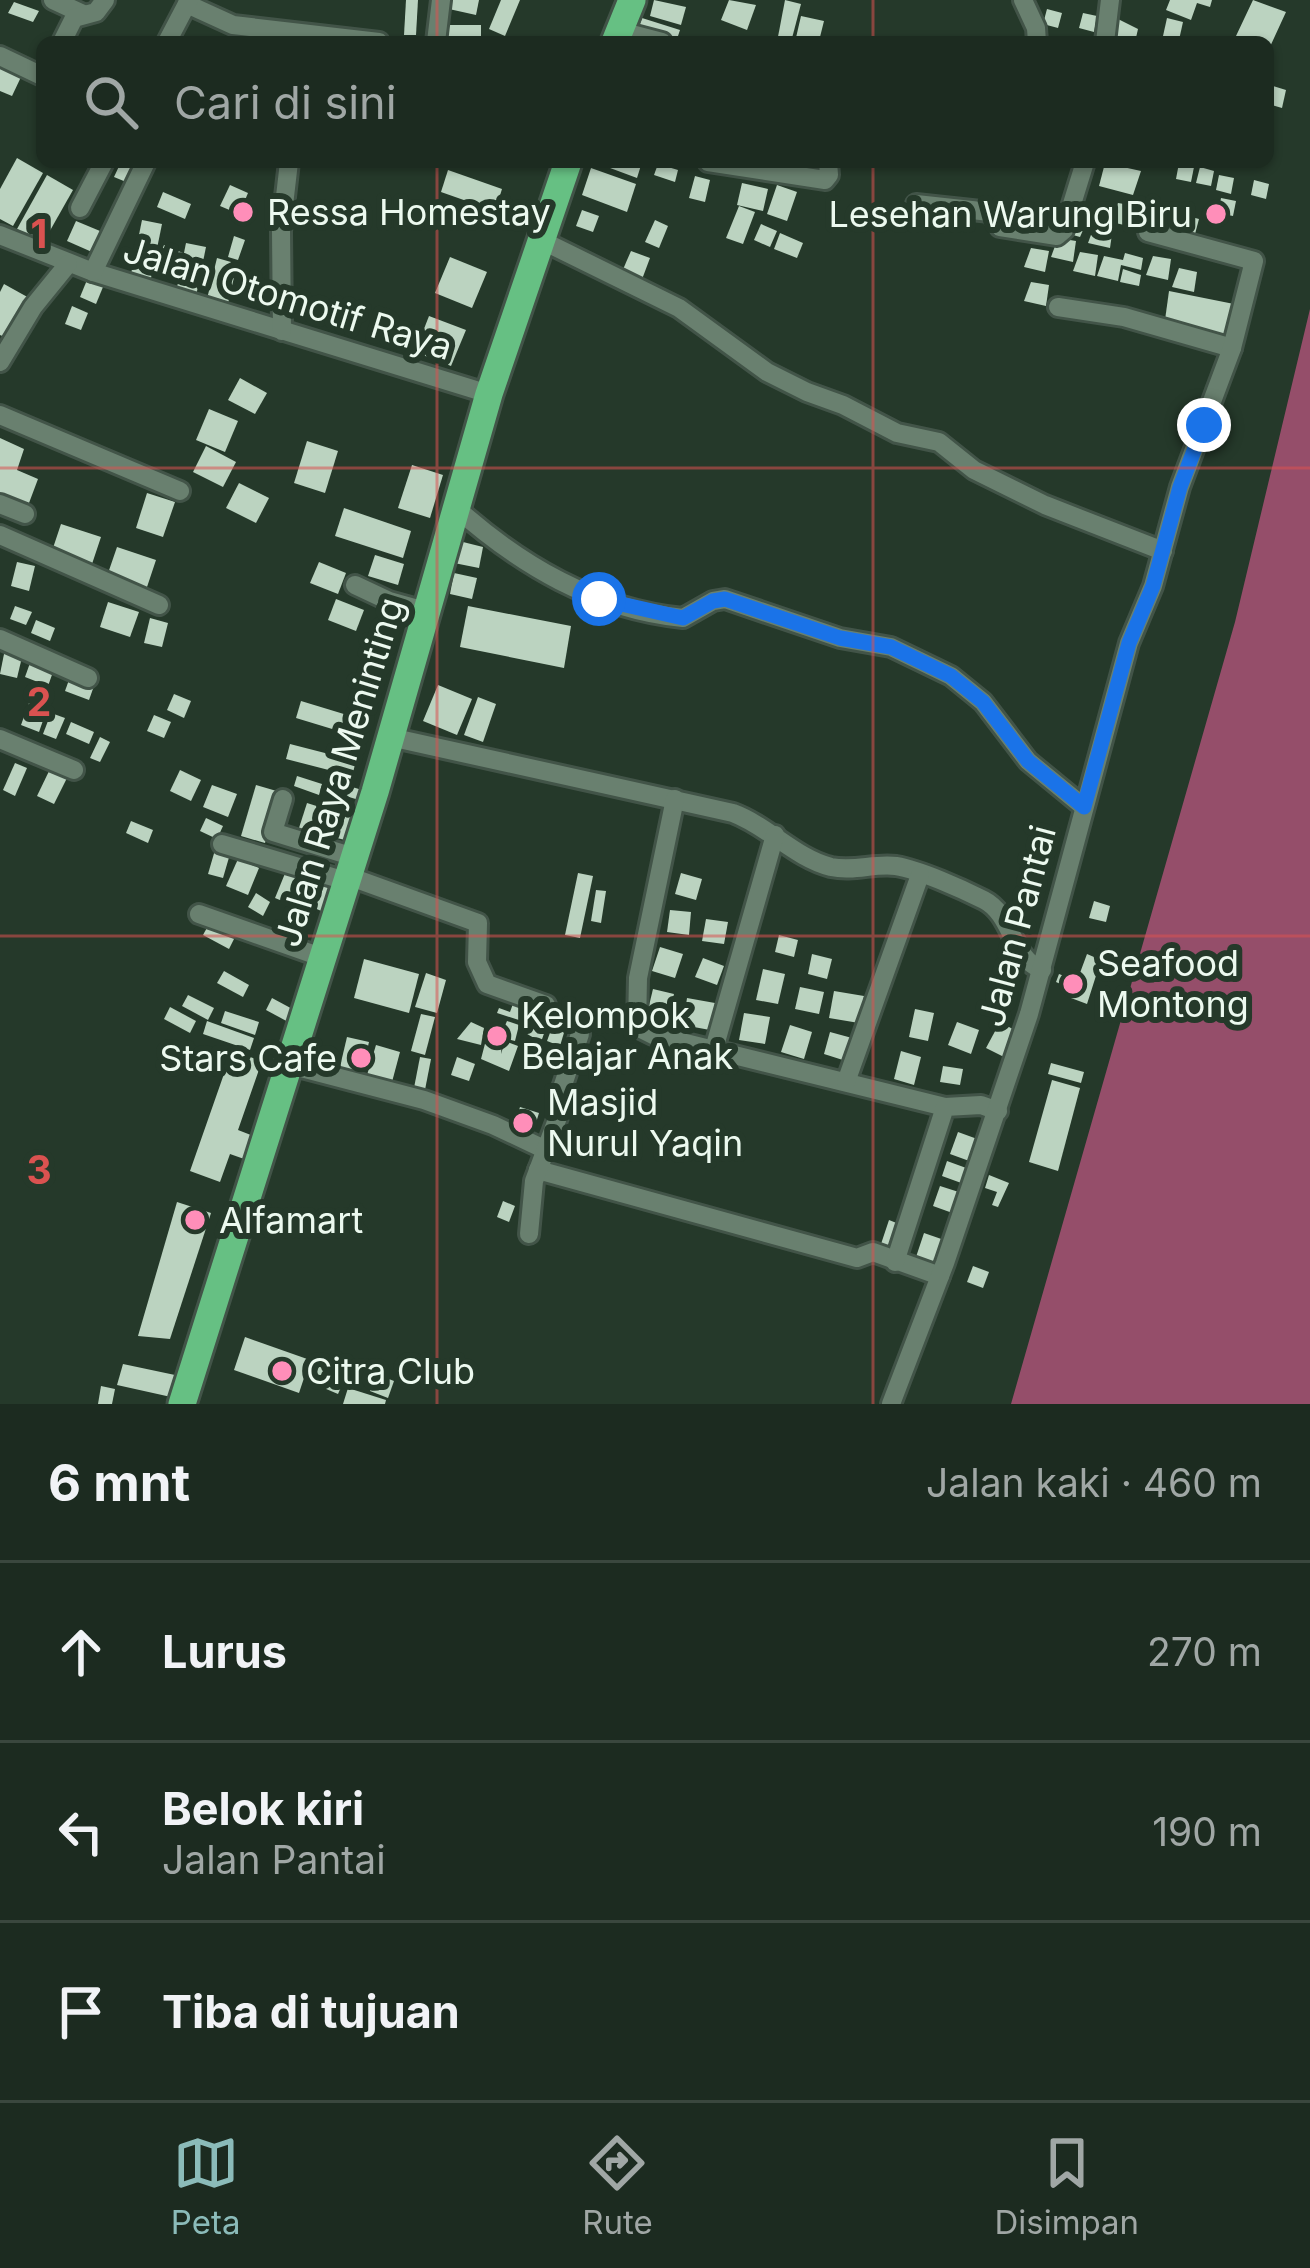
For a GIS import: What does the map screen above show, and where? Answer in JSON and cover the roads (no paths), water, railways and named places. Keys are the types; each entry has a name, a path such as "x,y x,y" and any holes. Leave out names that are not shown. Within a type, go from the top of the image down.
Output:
{"highway":[{"path":"613,36 617,0"},
{"path":"614,36 632,0"},
{"name":"Jalan Raya Meninting","path":"182,1404 350,871 489,394 566,168"}],"street":[{"path":"53,0 83,14"},
{"path":"65,36 74,18 96,12 105,0"},
{"path":"437,36 441,0"},
{"path":"1023,0 1036,36"},
{"path":"1106,36 1110,0"},
{"path":"170,36 188,2 224,22 265,35"},
{"path":"0,56 36,73"},
{"path":"80,208 101,168"},
{"path":"93,272 143,168"},
{"path":"282,331 281,231 289,168"},
{"path":"747,168 825,180 827,168"},
{"path":"916,204 990,212 1000,227 1057,236 1064,230 1083,168"},
{"name":"Jalan Pantai","path":"891,1404 998,1111 1042,970 1129,643 1153,586 1180,487 1232,348 1254,261 1148,232"},
{"name":"Jalan Otomotif Raya","path":"0,235 68,264 489,394"},
{"path":"541,240 679,308 767,372 807,392 897,433 939,442 974,470 1045,506 1162,550"},
{"path":"0,362 33,307 68,264"},
{"path":"1058,307 1124,317 1232,348"},
{"path":"0,415 180,491"},
{"path":"0,504 25,514"},
{"path":"455,507 520,559 599,599 683,618 725,599 840,638 891,647 916,657 951,676 983,702 1028,761 1084,807"},
{"path":"0,535 159,605"},
{"path":"355,585 425,611"},
{"path":"0,639 88,678"},
{"path":"390,737 745,817 828,866 855,870 896,866 993,906 1026,961 1042,970"},
{"path":"0,739 74,770"},
{"path":"283,799 274,832 350,871 478,922 477,962 488,984 546,1005"},
{"path":"675,799 638,979 635,1019 641,1031 945,1107 980,1105 998,1111"},
{"path":"714,1049 776,835"},
{"path":"222,844 350,871"},
{"path":"846,1082 920,875"},
{"path":"199,914 321,958"},
{"path":"530,1234 538,1170 580,1034"},
{"path":"286,1064 459,1112 546,1150"},
{"path":"895,1262 945,1107"},
{"path":"538,1170 857,1258 873,1252 895,1262 942,1270"}],"place":[{"name":"Ressa Homestay","path":"243,212"},
{"name":"Lesehan Warung Biru","path":"1216,214"},
{"name":"Seafood Montong","path":"1073,984"},
{"name":"Kelompok Belajar Anak","path":"497,1036"},
{"name":"Stars Cafe","path":"361,1058"},
{"name":"Masjid Nurul Yaqin","path":"523,1123"},
{"name":"Alfamart","path":"195,1220"},
{"name":"Citra Club","path":"282,1371"}]}
